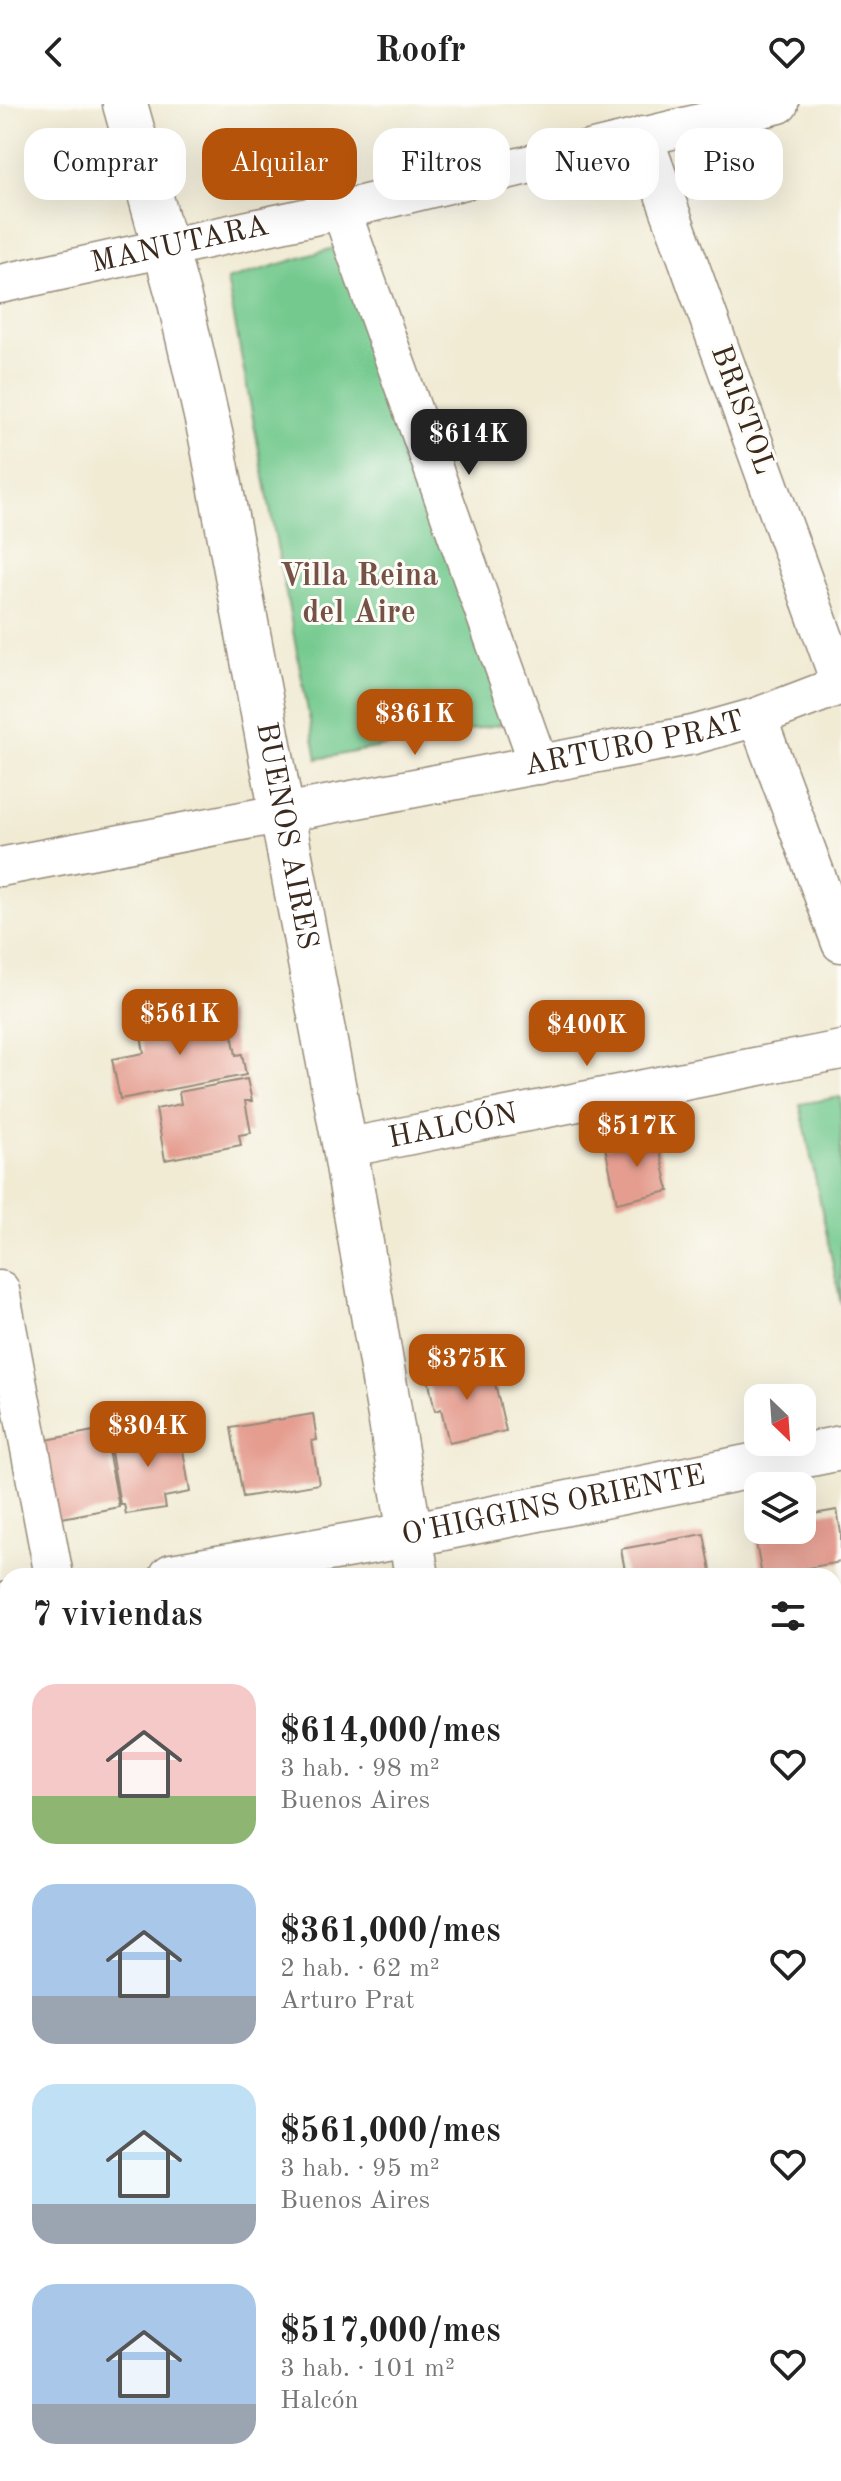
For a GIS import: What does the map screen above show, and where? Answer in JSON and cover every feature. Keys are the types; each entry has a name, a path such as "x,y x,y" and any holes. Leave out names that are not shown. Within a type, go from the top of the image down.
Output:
{"street":[{"name":"BUENOS AIRES","path":"125,104 180,302 211,437 345,1148 413,1556"},
{"name":"MANUTARA","path":"659,132 779,104"},
{"name":"MANUTARA","path":"0,284 341,210 526,165"},
{"name":"BRISTOL","path":"659,180 841,685"},
{"path":"341,210 539,765"},
{"name":"ARTURO PRAT","path":"0,867 693,735 757,717 841,685"},
{"path":"757,717 841,943"},
{"name":"HALCÓN","path":"345,1148 841,1050"},
{"path":"0,1290 52,1568"},
{"name":"O'HIGGINS ORIENTE","path":"268,1568 413,1556 841,1448"}],"green space":[{"path":"337,247 508,723 317,759 227,280"},
{"path":"841,1099 841,1304 800,1104"}],"building":[{"path":"228,1013 236,1055 242,1054 246,1075 120,1099 112,1059 144,1053 140,1030"},
{"path":"247,1079 252,1101 245,1101 251,1133 239,1135 241,1145 165,1160 156,1109 181,1104 179,1092"},
{"path":"656,1135 669,1191 617,1203 605,1147"},
{"path":"483,1362 487,1380 494,1379 506,1431 449,1443 441,1409 435,1411 427,1374"},
{"path":"313,1414 317,1440 312,1441 319,1484 243,1497 231,1428"},
{"path":"163,1425 166,1441 181,1438 190,1492 164,1497 166,1508 126,1514 124,1504 120,1504 108,1435"},
{"path":"104,1429 119,1507 57,1519 41,1441"},
{"path":"837,1510 841,1562 807,1568 761,1568 756,1544 816,1544 816,1514"},
{"path":"704,1534 710,1568 625,1568 621,1549"}],"district":[{"name":"Villa Reina del Aire","path":"359,596"}]}
